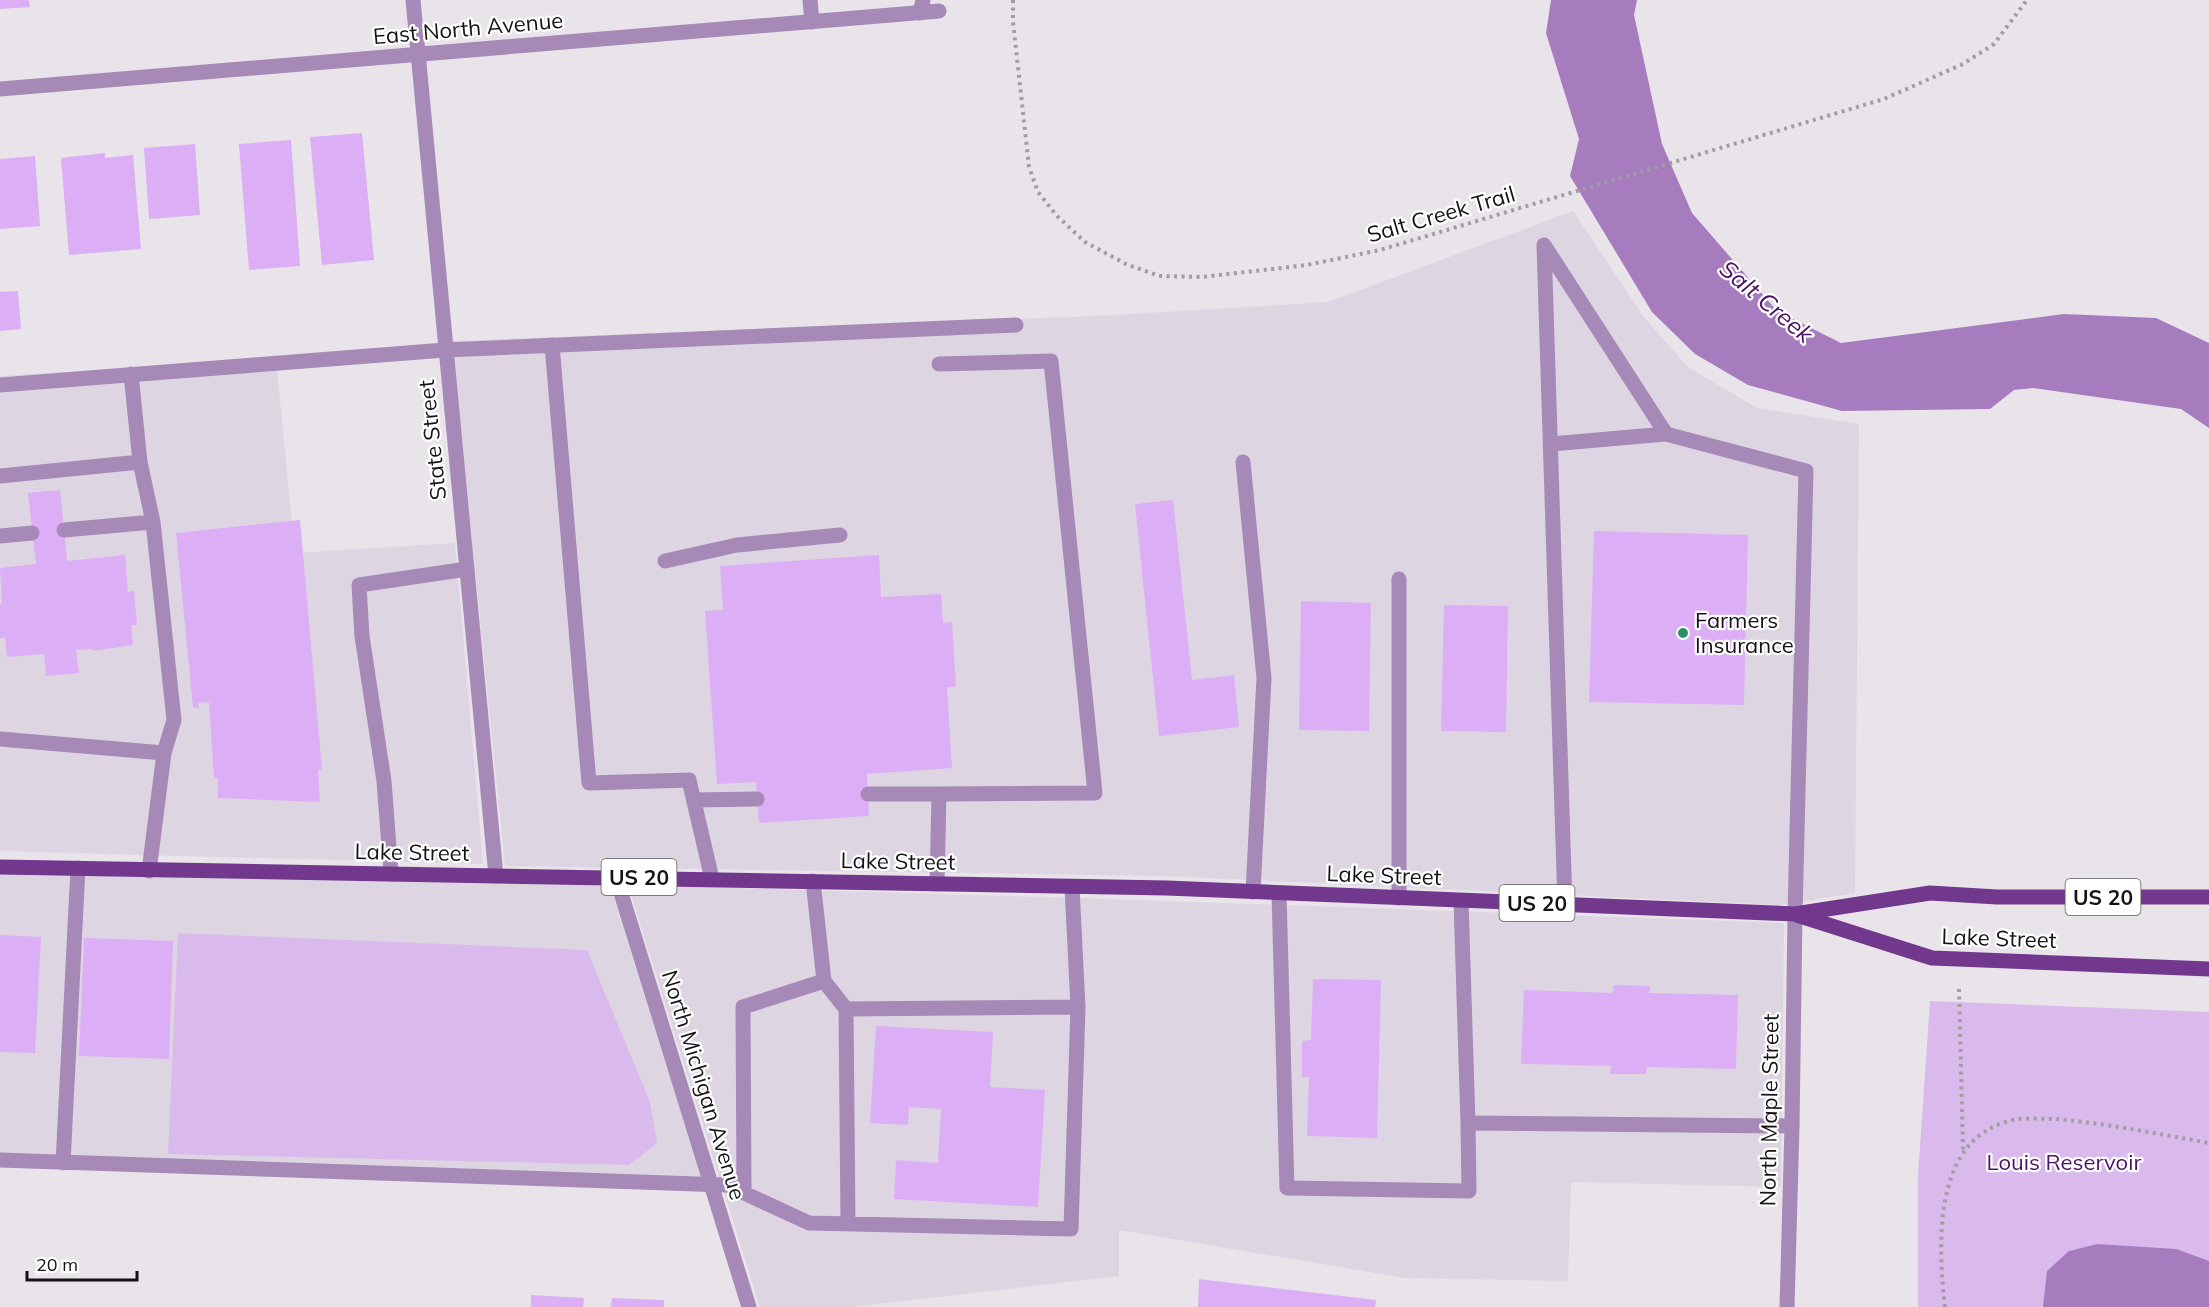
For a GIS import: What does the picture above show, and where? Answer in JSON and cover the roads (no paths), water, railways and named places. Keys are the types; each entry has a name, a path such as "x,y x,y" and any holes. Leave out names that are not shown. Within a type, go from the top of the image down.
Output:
{"main road":[{"name":"Lake Street","path":"0,867 1072,887 1795,914 1930,893 1997,897 2209,897"},
{"name":"Lake Street","path":"1795,914 1932,958 2209,969"}],"street":[{"name":"State Street","path":"413,0 496,876"},
{"path":"810,0 812,22"},
{"name":"East North Avenue","path":"0,89 812,22 922,7 939,11"},
{"path":"1551,444 1666,434 1544,245 1565,904"},
{"path":"0,385 446,350 1016,325"},
{"path":"552,345 589,783 689,780 712,879"},
{"path":"868,795 1095,793 1051,361 939,364"},
{"path":"131,374 140,462 153,522 174,720 164,753 149,871"},
{"name":"North Maple Street","path":"1666,434 1806,471 1787,1307"},
{"path":"0,476 140,462"},
{"path":"1244,462 1264,678 1252,892"},
{"path":"64,530 153,522"},
{"path":"0,536 32,533"},
{"path":"665,561 737,545 840,535"},
{"path":"391,874 384,781 362,636 359,585 467,569"},
{"path":"1399,579 1399,898"},
{"path":"0,739 164,753"},
{"path":"937,884 939,794"},
{"path":"694,800 757,799"},
{"path":"63,1163 78,868"},
{"name":"North Michigan Avenue","path":"616,877 749,1307"},
{"path":"813,881 824,981 846,1009 848,1224"},
{"path":"0,1160 727,1185 809,1223 1071,1229 1078,1007 1072,887"},
{"path":"1279,893 1287,1188 1469,1191 1461,901"},
{"path":"744,1192 743,1007 824,981"},
{"path":"846,1009 1078,1007"},
{"path":"1468,1123 1792,1126"}],"water":[{"name":"Salt Creek","path":"1551,0 1637,0 1634,15 1662,144 1692,213 1777,311 1841,343 2064,314 2156,318 2209,343 2209,428 2181,409 2033,388 2014,390 1990,409 1842,411 1748,385 1695,354 1652,312 1570,176 1579,139 1546,33"},
{"path":"2097,1244 2176,1249 2209,1261 2209,1307 2043,1307 2047,1271 2069,1251"}],"place":[{"name":"Farmers Insurance","path":"1683,633"}],"park label":[{"name":"Louis Reservoir","path":"2064,1162"}]}
